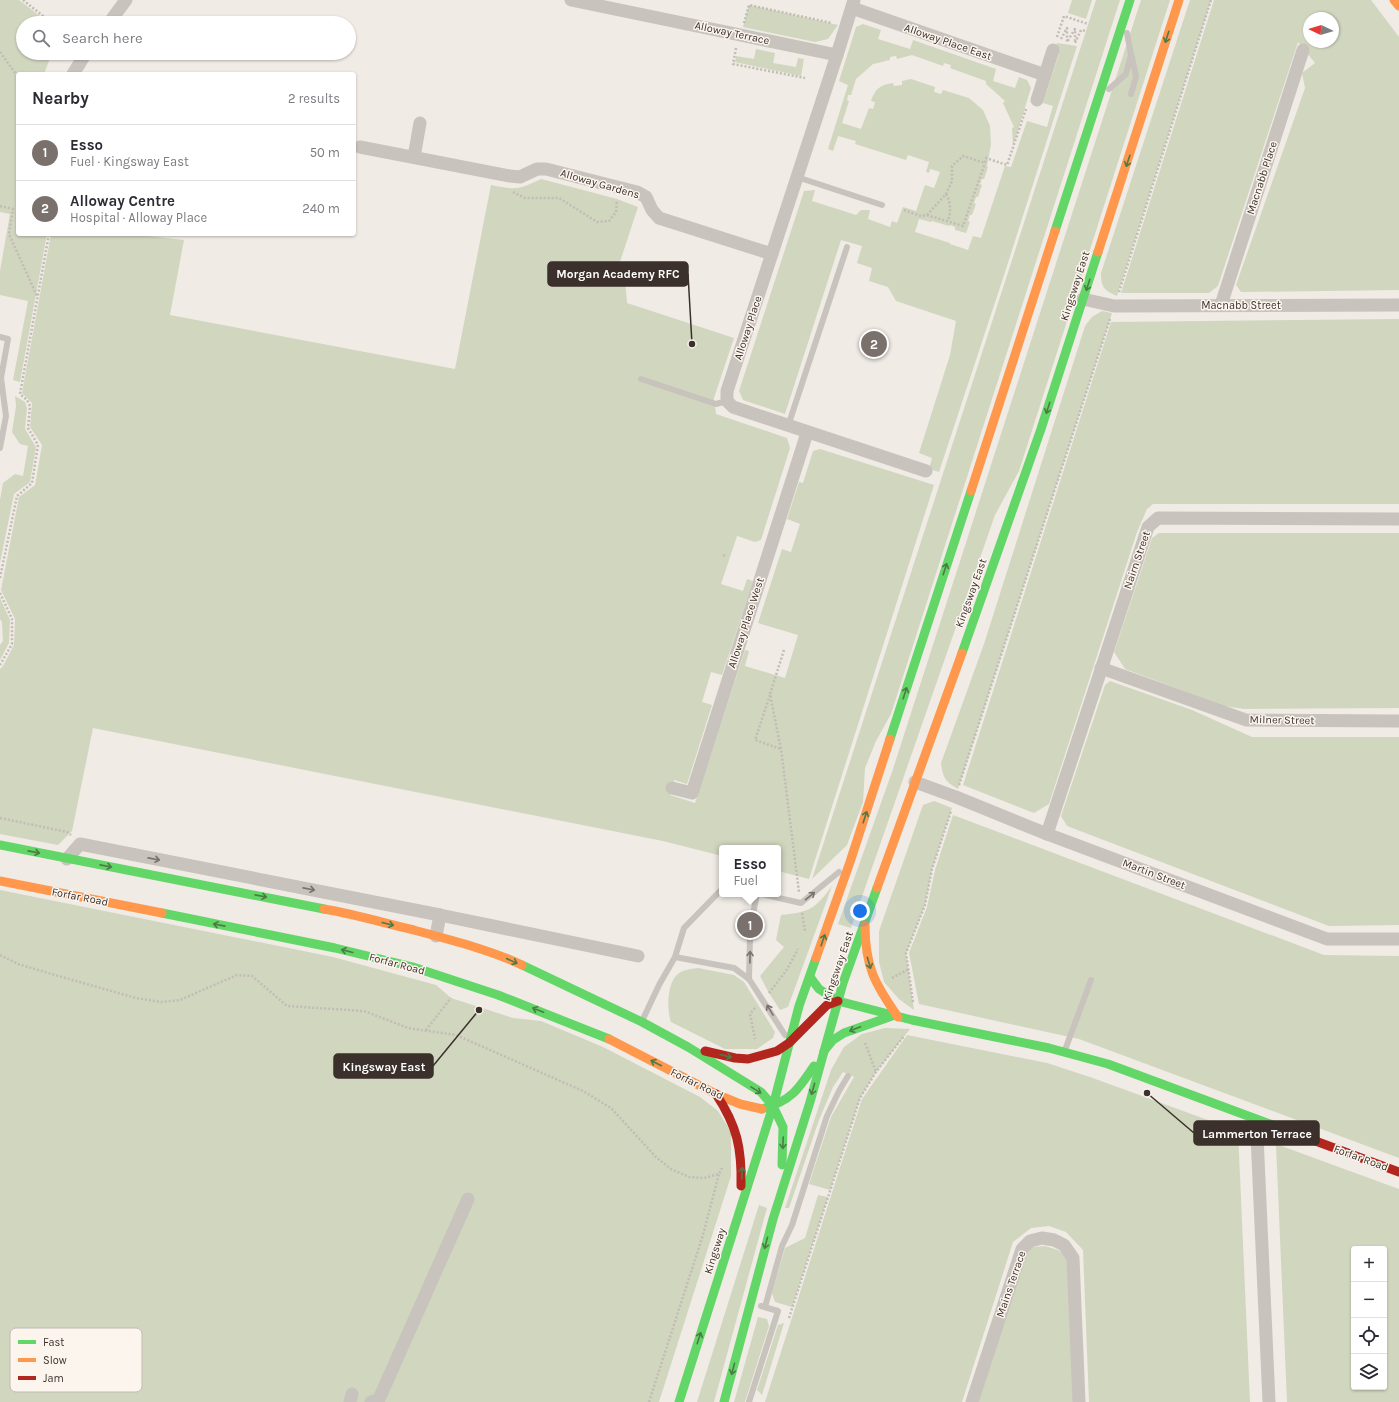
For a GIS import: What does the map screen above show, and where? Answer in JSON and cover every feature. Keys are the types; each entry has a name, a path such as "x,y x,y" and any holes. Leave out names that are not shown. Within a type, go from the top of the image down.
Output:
{"main road":[{"name":"Kingsway East","path":"773,1106 799,1006 850,862 1130,0"},
{"name":"Kingsway East","path":"781,1192 810,1102 843,983 977,612 1041,429 1179,0"},
{"path":"1394,0 1399,6"},
{"path":"0,845 347,914 436,936 500,955 642,1022 688,1046 762,1092 773,1106 783,1127 781,1192 782,1222 750,1303 724,1402"},
{"name":"Forfar Road","path":"0,881 335,948 413,967 498,995 613,1041 716,1094 740,1104 761,1109 773,1106 789,1098 797,1090 824,1051"},
{"path":"865,925 867,957 873,978 895,1016"},
{"path":"810,976 819,989 838,1001 912,1020"},
{"path":"688,1046 736,1058 748,1059 777,1051 789,1043 827,1005 838,1001"},
{"path":"824,1051 833,1040 844,1033 895,1016"},
{"name":"Forfar Road","path":"912,1020 1049,1048 1108,1064 1399,1172"},
{"path":"716,1094 727,1109 736,1130 742,1164 740,1212"},
{"name":"Kingsway","path":"679,1402 773,1106"}],"street":[{"path":"114,16 126,0"},
{"name":"Alloway Terrace","path":"571,0 837,55"},
{"path":"837,55 853,4"},
{"name":"Alloway Place East","path":"853,4 1045,75"},
{"path":"1037,100 1053,50"},
{"name":"Macnabb Place","path":"1221,305 1303,50"},
{"name":"Alloway Place","path":"727,401 728,391 837,55"},
{"path":"74,72 82,60"},
{"path":"414,157 420,123"},
{"name":"Alloway Gardens","path":"360,146 510,176 520,177 537,169 546,169 637,192 646,197 652,210 659,218 772,254"},
{"name":"Macnabb Street","path":"1083,299 1114,306 1399,305"},
{"path":"727,401 733,408 926,471"},
{"name":"Alloway Place West","path":"672,788 692,793 807,433"},
{"name":"Nairn Street","path":"1047,834 1148,527 1158,518 1399,518"},
{"name":"Milner Street","path":"1101,668 1246,720 1399,721"},
{"name":"Martin Street","path":"915,782 1047,834 1327,939 1399,939"},
{"path":"67,858 80,844 440,915 638,956"},
{"path":"436,936 440,915"},
{"path":"1257,1136 1269,1402"},
{"path":"370,1402 379,1399 468,1199"},
{"name":"Mains Terrace","path":"972,1402 1022,1249 1030,1241 1042,1238 1054,1240 1064,1245 1073,1258 1079,1402"}],"lane":[{"path":"1125,16 1136,77 1131,94"},
{"path":"1097,100 1126,74 1131,55"},
{"path":"797,177 882,205"},
{"path":"788,426 847,247"},
{"path":"0,337 8,339 0,378 6,416 0,448"},
{"path":"640,379 716,404 727,401"},
{"path":"774,897 801,903 850,862"},
{"path":"642,1022 659,985 675,957 684,928 719,892"},
{"path":"754,914 757,897"},
{"path":"749,979 750,936"},
{"path":"675,957 734,968 749,979 789,1043"},
{"path":"1064,1052 1091,980"},
{"path":"765,1307 782,1246 782,1222 827,1116 848,1076"},
{"path":"749,1402 778,1311 750,1303"}],"path":[{"path":"23,0 43,16"},
{"path":"788,1322 860,1098 876,1072 910,1029 914,1010 906,953 925,905 932,869 1212,0"},
{"path":"743,27 749,5 838,25"},
{"path":"1086,31 1081,30 1075,43 1075,29 1067,42 1067,28 1060,40 1057,39 1064,16 1088,24"},
{"path":"737,43 733,64 804,78"},
{"path":"0,52 16,74"},
{"path":"904,210 921,216 927,215 963,226 986,158 1008,165 1030,98 1037,100"},
{"path":"927,215 946,194 952,181 952,166 963,156 984,163"},
{"path":"510,176 508,188 524,198 559,198 597,222 609,220 616,212 618,196"},
{"path":"946,194 950,202 948,221"},
{"path":"0,206 13,209 9,234 37,298"},
{"path":"0,578 17,496 32,483 38,445 28,428 30,406 27,400 20,394 49,236"},
{"path":"0,593 12,619 12,644 0,665"},
{"path":"770,694 755,740 782,749"},
{"path":"0,818 67,832 80,844"},
{"path":"890,979 909,969"},
{"path":"425,1030 451,998 458,1000"},
{"path":"859,1028 876,1072"},
{"path":"649,1402 703,1235 719,1174"}],"green space":[{"path":"0,0 19,0 40,16 16,16 16,60 49,60 45,72 16,72 16,236 47,236 20,382 13,380 28,301 0,295 0,271 10,214 0,212"},
{"path":"1072,0 1092,0 1086,19 1068,13"},
{"path":"1096,0 1120,0 891,714 876,741 865,768 863,802 847,845 812,879"},
{"path":"1141,0 1170,0 1019,471 995,515 851,928 838,924 892,772"},
{"path":"1190,0 1211,0 1117,296 1104,288 1101,273"},
{"path":"1214,0 1371,0 1399,37 1399,290 1241,292 1236,285 1305,88 1302,73 1315,63 1298,42 1218,286 1209,293 1121,293"},
{"path":"749,5 838,25 828,39 815,42 743,27"},
{"path":"863,24 881,30 878,39 910,49 913,40 996,69 993,81 1015,88 1019,77 1027,80 1031,88 1013,146 1012,128 1014,127 1003,103 1005,101 986,84 986,81 950,68 951,65 944,63 943,66 912,55 897,59 896,56 890,57 890,60 873,64 856,79 851,95 848,95 847,100 849,101 842,123 861,129 869,108 873,109 875,102 871,101 879,88 893,83 894,86 902,85 902,81 911,79 935,87 934,92 941,94 943,90 969,98 983,110 990,126 991,144 988,167 984,179 982,179 980,184 982,185 978,197 976,197 974,203 976,204 972,215 970,215 968,221 970,222 966,233 955,230 955,227 950,225 919,219 915,232 968,250 973,236 981,238 1005,166 1011,167 1027,121 1047,127 1053,106 1043,103 1059,54 1054,52 1057,43 1077,46 939,472 929,469 932,458 919,453 950,355 956,321 896,301 888,287 869,281 872,268 857,263 862,246 841,240 785,414 743,400 739,391 804,191 815,190 812,201 856,215 861,210 870,210 868,219 890,227 892,221 897,223 903,207 916,211 925,185 934,188 940,172 930,169 929,173 926,172 929,162 908,155 906,160 855,144 856,141 838,136 833,151 828,149 848,85 839,81 856,27"},
{"path":"756,49 775,53 773,63 796,67 798,58 804,59 801,76 735,62 736,56 754,59"},
{"path":"541,179 617,199 638,207 617,271 625,277 627,303 734,338 714,398 716,414 787,438 790,448 761,540 755,542 737,536 721,584 743,591 747,579 753,581 722,675 711,672 702,702 712,705 687,784 674,780 670,795 695,803 745,650 749,651 745,666 785,678 798,635 758,623 782,549 791,552 800,524 787,519 799,482 803,483 813,451 820,449 934,485 809,879 781,872 781,845 719,845 719,855 663,841 93,728 72,831 58,845 0,834 0,669 14,645 15,619 1,590 19,497 35,485 42,445 30,427 32,403 22,393 51,236 149,236 184,240 170,315 455,369 491,185 506,188 517,188"},
{"path":"1102,311 1112,313 958,789 945,779 941,763 984,644 1085,326 1092,317"},
{"path":"1399,319 1399,504 1153,504 1147,509 1137,532 1049,804 1034,813 963,785 1111,322"},
{"path":"15,396 25,402 27,408 25,429 36,447 30,482 14,494 0,563 0,500 3,483 15,474 23,476 28,446 20,444 12,432 16,406"},
{"path":"1159,533 1399,533 1399,708 1244,709 1224,706 1125,669 1114,652 1152,538"},
{"path":"0,598 10,620 9,643 0,660 0,645 3,641 2,622 0,619"},
{"path":"1110,681 1192,710 1252,737 1399,737 1399,925 1329,926 1067,826 1061,816 1105,685"},
{"path":"934,801 952,808 932,869 925,905 906,953 914,1010 899,999 884,982 879,962 879,931 923,805"},
{"path":"953,815 1324,955 1399,956 1399,1158 1079,1039 919,1004 909,953 927,907 935,870"},
{"path":"832,886 788,1007 780,1010 760,976 784,947 776,940 781,915 805,911 811,908 821,900"},
{"path":"0,890 333,957 436,985 451,998 513,1018 541,1021 603,1047 700,1097 718,1111 731,1132 731,1176 659,1402 0,1402"},
{"path":"698,968 734,975 744,982 775,1032 773,1038 757,1049 725,1049 671,1022 668,999 672,982 677,975 685,970"},
{"path":"885,1028 910,1029 876,1072 860,1098 830,1190 809,1184 831,1117 854,1077 843,1072 833,1087 819,1120 789,1208 785,1208 831,1070 844,1047 862,1034"},
{"path":"907,1035 1047,1063 1090,1077 1238,1131 1250,1402 1089,1402 1083,1250 1066,1232 1049,1226 1031,1228 1013,1242 962,1402 765,1402 862,1099"},
{"path":"1276,1144 1399,1189 1399,1402 1287,1402"},
{"path":"818,1195 828,1197 792,1307 775,1302 772,1293 785,1248 805,1238"},
{"path":"759,1205 767,1208 714,1402 697,1402"},
{"path":"1045,1246 1058,1250 1068,1258 1074,1402 978,1402 1025,1255 1032,1247"},
{"path":"758,1317 767,1319 769,1326 745,1402 734,1402"},
{"path":"784,1323 762,1395 757,1390 778,1325"}],"traffic: fast":[{"path":"1055,231 1130,0"},
{"path":"962,653 1041,429 1098,252"},
{"path":"890,739 971,491"},
{"path":"0,845 324,909"},
{"path":"724,1402 773,1219 810,1102 843,983 877,888"},
{"path":"162,913 335,948 413,967 498,995 609,1039"},
{"path":"679,1402 773,1106 799,1006 816,958"},
{"path":"522,965 642,1022 688,1047 761,1092 773,1106 783,1127 782,1165"},
{"path":"810,977 819,989 838,1001 912,1020 1049,1048 1108,1064 1294,1133"},
{"path":"824,1051 833,1040 844,1033 892,1016"},
{"path":"762,1109 772,1106 793,1094 814,1066"}],"traffic: slow":[{"path":"1098,252 1179,0"},
{"path":"1394,0 1399,6"},
{"path":"971,491 1055,231"},
{"path":"877,888 962,653"},
{"path":"816,958 850,862 890,739"},
{"path":"0,881 162,913"},
{"path":"324,909 346,913 455,941 496,954 522,965"},
{"path":"865,925 865,940 869,964 883,995 898,1017"},
{"path":"609,1039 716,1094 740,1104 762,1109"}],"traffic: jam":[{"path":"705,1051 735,1058 748,1059 777,1051 789,1043 827,1005 838,1001"},
{"path":"716,1094 729,1117 737,1138 741,1186"},
{"path":"1294,1133 1399,1172"}],"place":[{"name":"Morgan Academy RFC","path":"692,344"},
{"name":"Alloway Centre","path":"874,344"},
{"name":"Esso","path":"750,925"},
{"name":"Kingsway East","path":"479,1010"},
{"name":"Lammerton Terrace","path":"1147,1093"}]}
